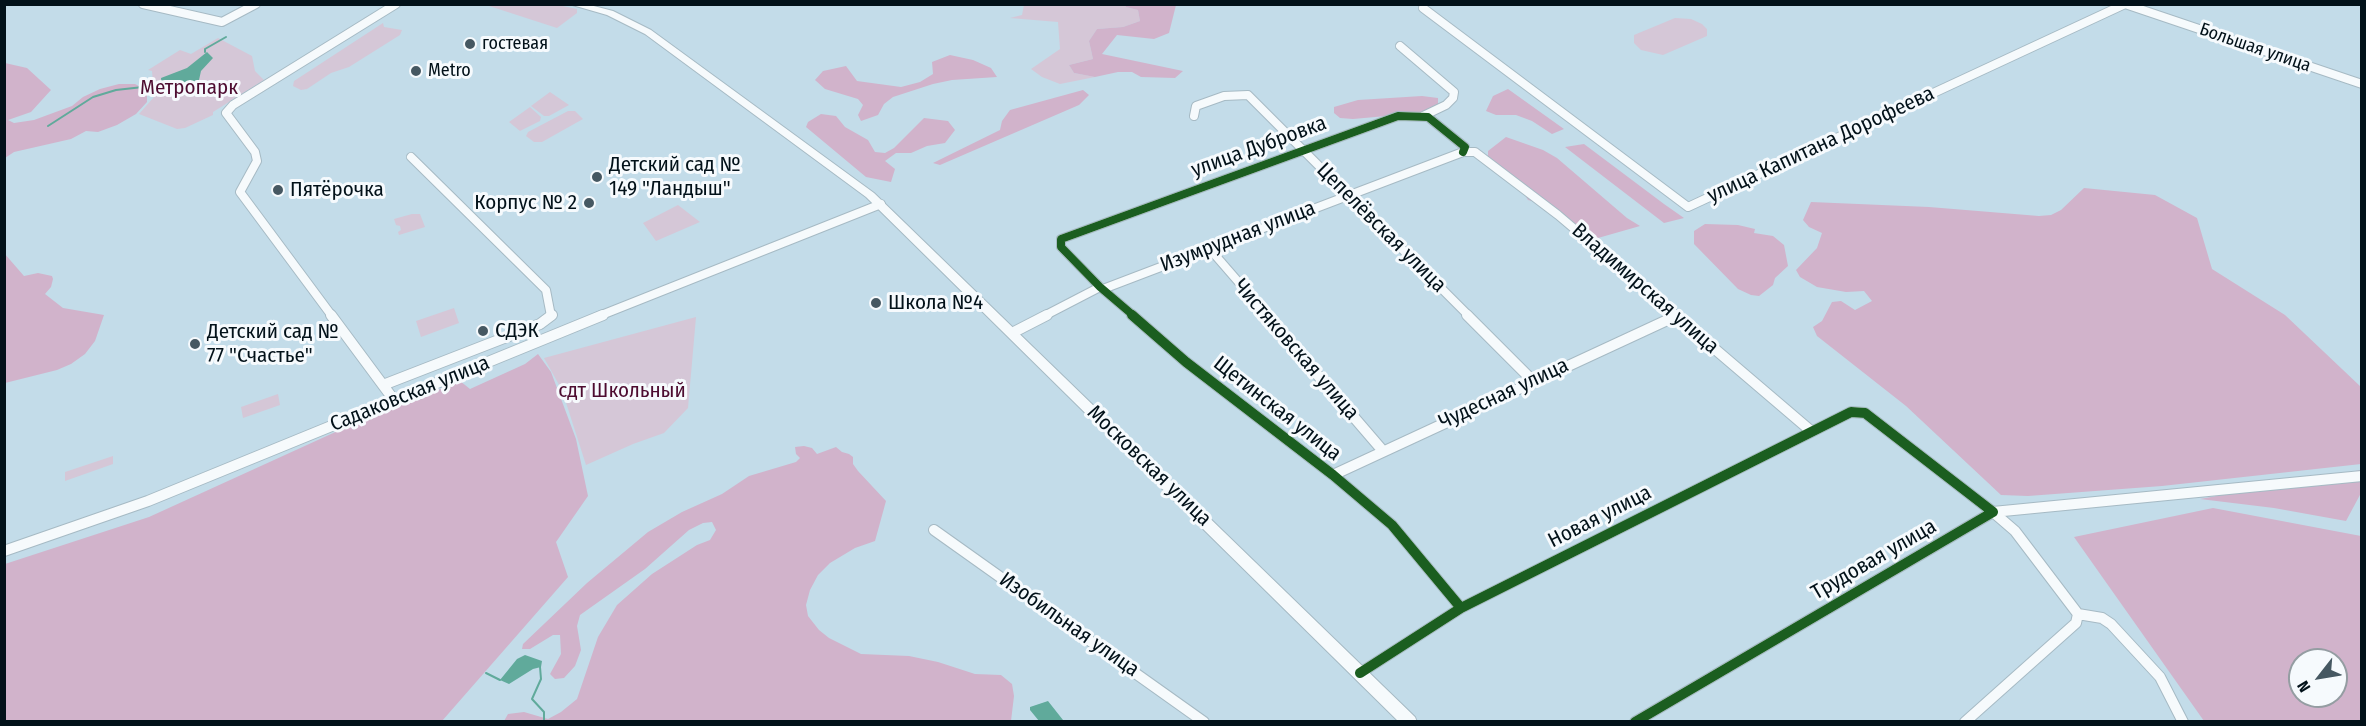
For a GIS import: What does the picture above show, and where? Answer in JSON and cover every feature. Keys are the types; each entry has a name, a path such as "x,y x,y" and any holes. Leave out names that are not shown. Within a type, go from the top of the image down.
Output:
{"main road":[{"name":"Московская улица","path":"573,4 607,12 628,20 652,35 884,208 1410,722"}],"street":[{"path":"143,4 222,22 256,4"},
{"path":"394,400 240,192 257,161 255,152 226,113 233,105 396,4"},
{"name":"улица Капитана Дорофеева","path":"1423,8 1688,207 2125,4"},
{"name":"Большая улица","path":"2125,4 2361,84"},
{"name":"улица Дубровка","path":"1061,247 1061,239 1398,116 1420,117 1446,105 1453,98 1454,92 1400,46"},
{"name":"Цепелёвская улица","path":"1194,116 1196,106 1224,96 1248,95 1533,381"},
{"path":"1420,117 1428,117 1465,147 1463,152"},
{"name":"Изумрудная улица","path":"1012,333 1102,288 1463,152 1475,152"},
{"name":"Владимирская улица","path":"1475,152 1558,215 1811,431"},
{"path":"383,385 546,321 552,315 546,290 411,157"},
{"name":"Садаковская улица","path":"4,551 148,501 787,240 884,208"},
{"name":"Щетинская улица","path":"1061,247 1102,288 1186,362 1333,475 1392,525 1461,608"},
{"name":"Чистяковская улица","path":"1209,248 1383,451"},
{"name":"Чудесная улица","path":"1333,475 1676,316"},
{"name":"Новая улица","path":"1360,673 1461,608 1851,412 1865,412 1993,512"},
{"path":"1993,512 2361,476"},
{"path":"1993,512 2015,531 2078,614 2102,618 2111,624 2160,677 2183,722"},
{"name":"Трудовая улица","path":"1635,722 1993,512"},
{"name":"Изобильная улица","path":"934,530 1204,722"},
{"path":"1965,722 2076,623 2078,614"}],"green space":[{"path":"1125,4 1126,7 1138,10 1140,21 1123,27 1097,29 1089,41 1093,59 1069,65 1074,73 1095,77 1060,84 1042,77 1031,69 1060,49 1058,22 1010,18 1022,15 1024,5"},
{"path":"486,5 558,5 577,9 577,13 557,28"},
{"path":"1675,18 1691,19 1702,24 1707,29 1707,36 1663,55 1641,50 1634,43 1634,35"},
{"path":"383,23 384,27 402,30 400,35 349,67 331,73 307,89 301,90 293,86 294,81"},
{"name":"Метропарк","path":"218,38 252,56 255,71 264,80 213,112 213,115 185,128 177,129 139,114 154,97 152,71 148,70 180,50 191,54"},
{"path":"550,92 569,105 549,116 544,116 531,106"},
{"path":"530,107 541,117 540,121 520,131 509,122"},
{"path":"568,111 575,111 583,119 542,142 534,142 526,136 528,132"},
{"path":"678,205 700,222 656,241 643,223"},
{"path":"420,214 425,227 399,235 400,226 396,225 394,219"},
{"path":"454,308 459,323 421,337 416,321"},
{"name":"сдт Школьный","path":"696,317 688,408 664,433 586,465 562,390 544,358"},
{"path":"278,394 280,405 243,418 241,407"},
{"path":"113,456 113,464 65,481 65,472"}],"shaded area":[{"path":"1125,5 1176,5 1169,33 1154,39 1117,35 1102,54 1183,71 1175,78 1141,77 1132,72 1118,72 1095,77 1074,73 1069,65 1093,59 1089,41 1097,29 1123,27 1140,21 1138,10"},
{"path":"207,52 213,58 201,71 199,80 168,90 162,89 161,78 187,68"},
{"path":"950,55 973,60 991,68 997,77 952,80 933,84 893,97 884,104 878,115 861,121 858,115 863,105 858,99 825,89 815,80 823,71 846,66 857,81 901,87 920,82 933,74 932,62"},
{"path":"5,63 27,68 51,90 31,112 8,120 14,123 34,120 72,106 83,97 100,89 119,84 135,84 147,90 147,102 136,114 117,125 98,132 86,131 71,139 14,152 5,158"},
{"path":"1508,89 1564,129 1552,134 1532,121 1516,115 1496,115 1486,111 1493,96"},
{"path":"1083,90 1089,95 1079,105 940,165 933,163 1000,130 1002,121 1010,110"},
{"path":"1422,96 1438,98 1438,106 1420,113 1353,119 1340,118 1334,113 1334,107 1358,100"},
{"path":"821,114 836,116 845,127 868,140 875,152 885,153 894,148 924,118 948,121 955,130 945,143 927,146 911,153 896,153 885,161 895,169 891,182 866,177 806,127 808,122"},
{"path":"1506,137 1543,150 1557,158 1627,218 1640,226 1591,240 1579,227 1547,205 1528,200 1522,190 1488,159 1488,151"},
{"path":"1584,144 1684,218 1664,223 1565,147"},
{"path":"2084,188 2155,195 2197,218 2212,269 2285,315 2361,387 2361,464 2162,486 2028,496 2001,495 1906,406 1817,336 1813,327 1822,321 1832,302 1841,301 1855,310 1872,301 1864,291 1846,292 1817,287 1800,277 1796,270 1817,248 1822,233 1809,227 1803,220 1811,202 1929,207 2039,216 2051,215 2061,210"},
{"path":"1705,224 1738,225 1755,229 1754,233 1773,236 1784,245 1788,266 1775,278 1773,285 1759,296 1738,289 1694,244 1694,231"},
{"path":"4,253 24,276 38,273 52,276 51,287 45,294 63,308 104,315 95,341 85,354 71,364 57,370 5,383"},
{"path":"538,354 551,372 576,439 588,496 556,542 568,577 442,721 5,721 5,564 149,517 342,429 460,381 470,389 525,364"},
{"path":"795,447 812,448 817,454 836,447 849,454 853,457 853,464 858,471 886,501 875,541 855,548 830,563 818,575 810,590 806,605 808,616 829,638 861,654 909,656 938,662 975,674 1001,675 1012,684 1014,696 1011,721 504,721 508,714 524,712 548,719 577,699 598,637 617,605 652,574 697,545 710,540 716,530 712,522 703,523 689,530 645,569 580,615 577,626 581,650 575,666 564,678 555,679 550,674 561,654 560,635 553,635 530,649 522,649 523,644 587,583 648,532 682,512 722,494 749,476 796,462 800,458 796,454"},
{"path":"2361,470 2361,493 2346,521 2274,508 2200,499"},
{"path":"2213,508 2361,536 2361,721 2204,721 2074,537"},
{"path":"525,655 542,661 541,667 533,669 509,684 500,680 517,659"},
{"path":"1048,701 1064,721 1039,721 1030,710 1030,707"}],"waterway":[{"path":"205,52 205,49 226,37"},
{"path":"48,126 93,97 116,90 152,86"},
{"path":"540,667 541,679 532,699 544,712 544,722"},
{"path":"486,673 500,680"}],"cycle path":[{"path":"1461,608 1392,525 1333,475 1186,362 1100,287 1061,247 1061,239 1398,116 1428,117 1465,147 1463,152"},
{"path":"1360,673 1461,608 1851,412 1865,413 1993,512 1635,722"}],"place":[{"name":"гостевая","path":"470,44"},
{"name":"Metro","path":"416,71"},
{"name":"Детский сад № 149 \"Ландыш\"","path":"597,177"},
{"name":"Пятёрочка","path":"278,190"},
{"name":"Корпус № 2","path":"589,203"},
{"name":"Школа №4","path":"876,303"},
{"name":"СДЭК","path":"483,331"},
{"name":"Детский сад № 77 \"Счастье\"","path":"195,344"}]}
